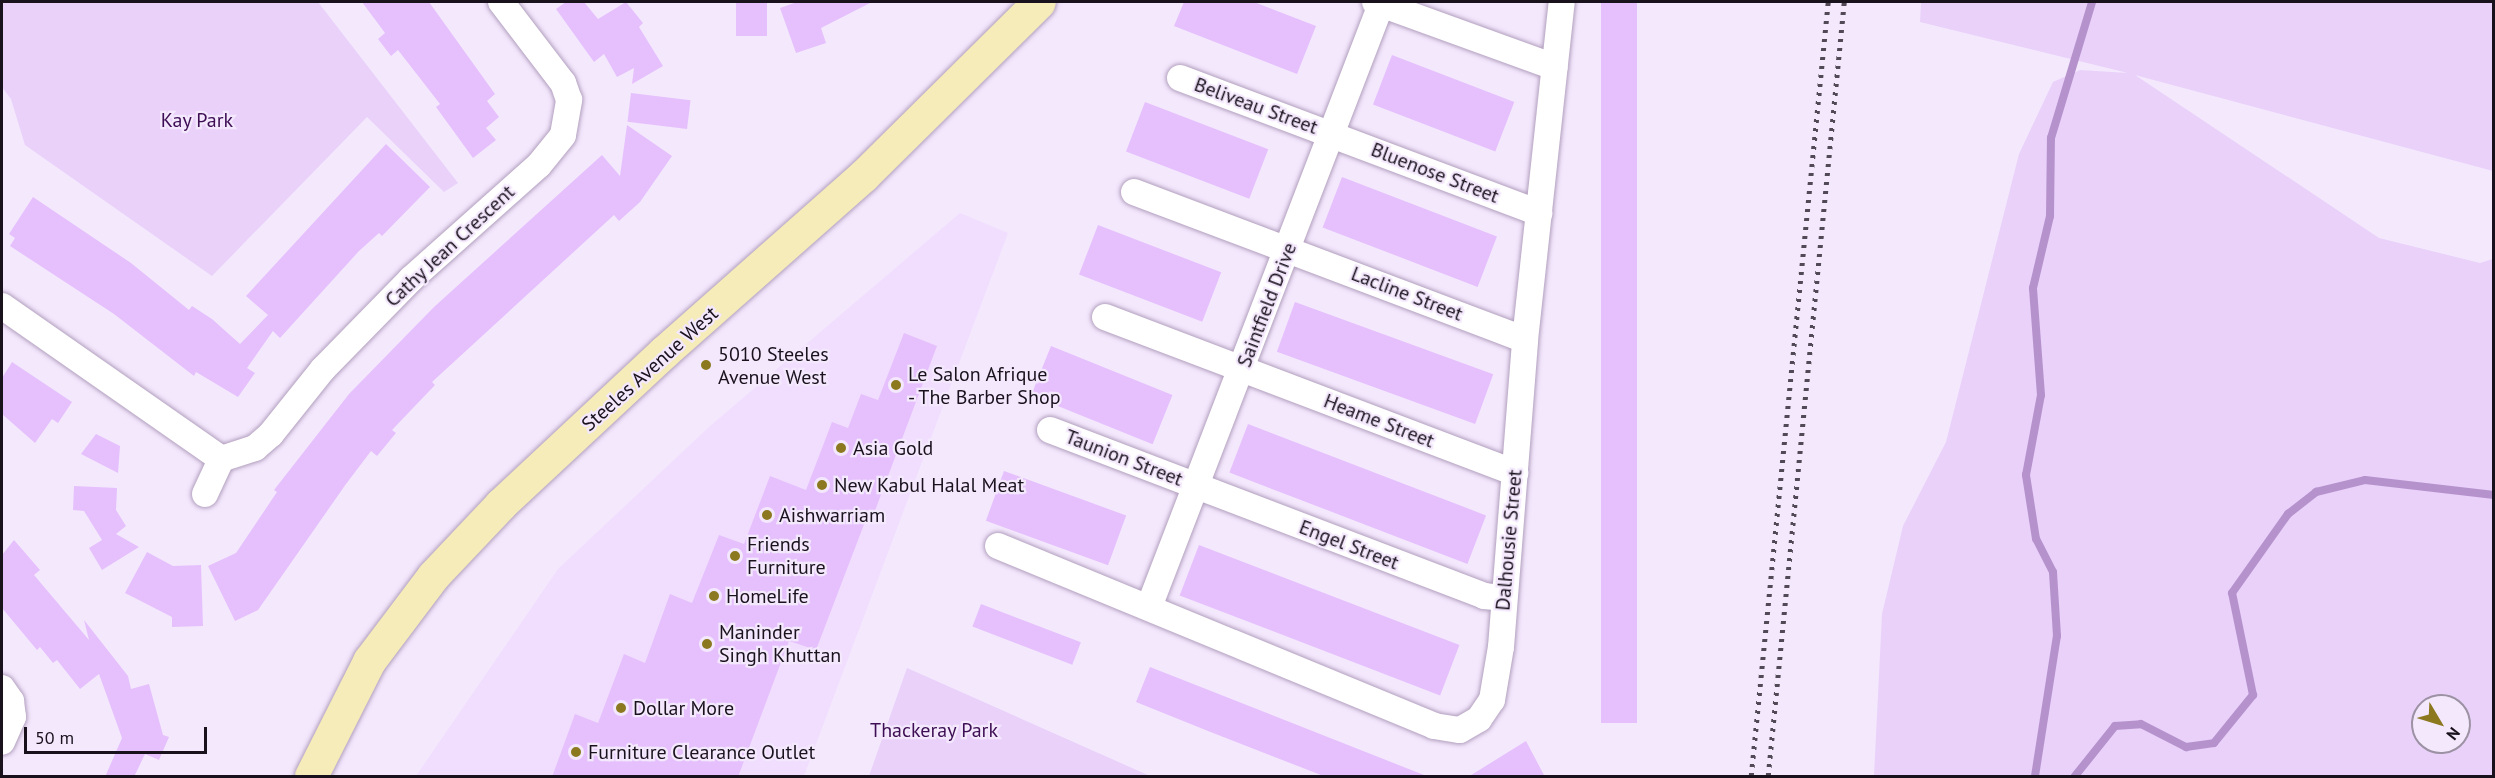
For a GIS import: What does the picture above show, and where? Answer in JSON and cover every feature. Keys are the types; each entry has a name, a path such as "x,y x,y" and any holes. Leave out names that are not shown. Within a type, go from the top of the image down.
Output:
{"main road":[{"name":"Steeles Avenue West","path":"311,777 369,661 433,576 501,504 863,176 1040,2"}],"street":[{"name":"Cathy Jean Crescent","path":"221,459 255,448 271,434 323,369 411,279 539,165 563,135 569,100 563,83 501,2"},
{"path":"1380,2 1555,67"},
{"name":"Saintfield Drive","path":"1149,607 1197,487 1380,2"},
{"name":"Dalhousie Street","path":"998,546 1434,726 1460,730 1479,719 1492,700 1515,473 1525,340 1562,2"},
{"name":"Beliveau Street","path":"1180,78 1331,134"},
{"name":"Bluenose Street","path":"1331,134 1539,213"},
{"name":"Lacline Street","path":"1134,192 1288,248 1525,340"},
{"path":"2,306 221,459 205,494"},
{"name":"Heame Street","path":"1106,317 1515,473"},
{"name":"Taunion Street","path":"1050,430 1197,487"},
{"name":"Engel Street","path":"1197,487 1484,596 1503,598"},
{"path":"2,688 11,701 13,717 2,742"}],"shaded area":[{"path":"960,213 1008,233 804,776 416,776 558,569 709,427"}],"green space":[{"name":"Kay Park","path":"2,2 318,2 458,183 444,192 367,117 212,276 25,145 11,99 2,87"},
{"path":"1921,2 2493,2 2493,171 2135,75 2379,238 2480,263 2493,259 2493,776 1874,776 1882,614 1903,526 1946,442 2019,154 2053,82 2080,70 2128,73 1920,22"},
{"name":"Thackeray Park","path":"907,668 1150,776 869,776"}],"building":[{"path":"362,2 429,2 495,94 487,101 499,117 486,128 496,140 473,158 436,107 440,104 398,50 391,56 378,39 385,33"},
{"path":"566,2 584,2 598,19 626,2 643,23 639,27 663,66 632,84 634,68 617,77 604,54 594,62 556,9"},
{"path":"736,2 767,2 767,36 736,36"},
{"path":"797,2 872,2 821,28 826,43 796,53 780,8"},
{"path":"1184,2 1254,2 1316,26 1297,74 1174,26"},
{"path":"1601,2 1637,2 1637,723 1601,723"},
{"path":"1392,55 1514,102 1495,151 1373,104"},
{"path":"631,93 691,100 687,129 627,122"},
{"path":"1145,102 1268,149 1249,199 1126,151"},
{"path":"627,125 672,156 640,202 619,221 614,215 432,382 435,385 392,430 396,433 377,456 371,451 258,610 235,621 208,566 236,553 277,492 274,490 349,394 434,307 602,155 620,176"},
{"path":"386,144 430,187 382,236 379,233 359,251 280,338 273,331 247,368 255,373 238,397 196,372 194,376 114,314 10,246 15,238 9,234 33,197 131,263 189,310 192,306 212,319 240,344 268,315 246,296"},
{"path":"1342,177 1497,236 1478,287 1323,227"},
{"path":"1098,225 1221,272 1202,322 1079,274"},
{"path":"1295,302 1493,374 1475,424 1277,352"},
{"path":"904,333 937,346 873,516 868,514 816,650 789,641 738,777 552,777 575,714 598,723 624,654 645,663 670,594 692,603 719,535 744,544 770,476 806,490 832,422 848,428 861,394 878,400"},
{"path":"1051,346 1172,395 1153,444 1031,395"},
{"path":"12,362 72,402 58,423 52,419 35,443 2,414 2,378"},
{"path":"1248,424 1486,515 1467,564 1229,473"},
{"path":"96,434 120,446 118,473 81,454"},
{"path":"1004,471 1126,515 1108,565 986,521"},
{"path":"74,486 117,488 116,510 126,526 116,534 139,547 102,570 89,548 102,540 84,511 73,510"},
{"path":"14,540 40,570 34,575 89,640 84,620 128,676 131,689 149,684 163,735 169,737 159,760 145,754 134,777 105,777 122,738 99,674 80,689 57,660 53,663 40,647 37,650 2,608 2,555"},
{"path":"1199,545 1459,645 1440,695 1180,595"},
{"path":"147,552 173,566 201,565 203,626 172,627 172,617 125,593"},
{"path":"981,604 1081,642 1072,665 972,626"},
{"path":"1150,667 1424,775 1424,777 1326,777 1208,731 1136,702"},
{"path":"1526,741 1545,777 1468,777"}],"waterway":[{"path":"2035,776 2057,636 2053,572 2036,539 2026,475 2041,395 2033,288 2050,216 2051,138 2092,2"},
{"path":"2075,776 2115,726 2141,724 2186,747 2214,743 2253,695 2232,593 2288,514 2316,492 2365,480 2494,495"}],"railway":[{"path":"1751,776 1828,2"},
{"path":"1768,776 1844,2"}],"place":[{"name":"5010 Steeles Avenue West","path":"706,365"},
{"name":"Le Salon Afrique - The Barber Shop","path":"896,385"},
{"name":"Asia Gold","path":"841,448"},
{"name":"New Kabul Halal Meat","path":"822,485"},
{"name":"Aishwarriam","path":"767,515"},
{"name":"Friends Furniture","path":"735,556"},
{"name":"HomeLife","path":"714,596"},
{"name":"Maninder Singh Khuttan","path":"707,644"},
{"name":"Dollar More","path":"621,708"},
{"name":"Furniture Clearance Outlet","path":"576,752"}]}
